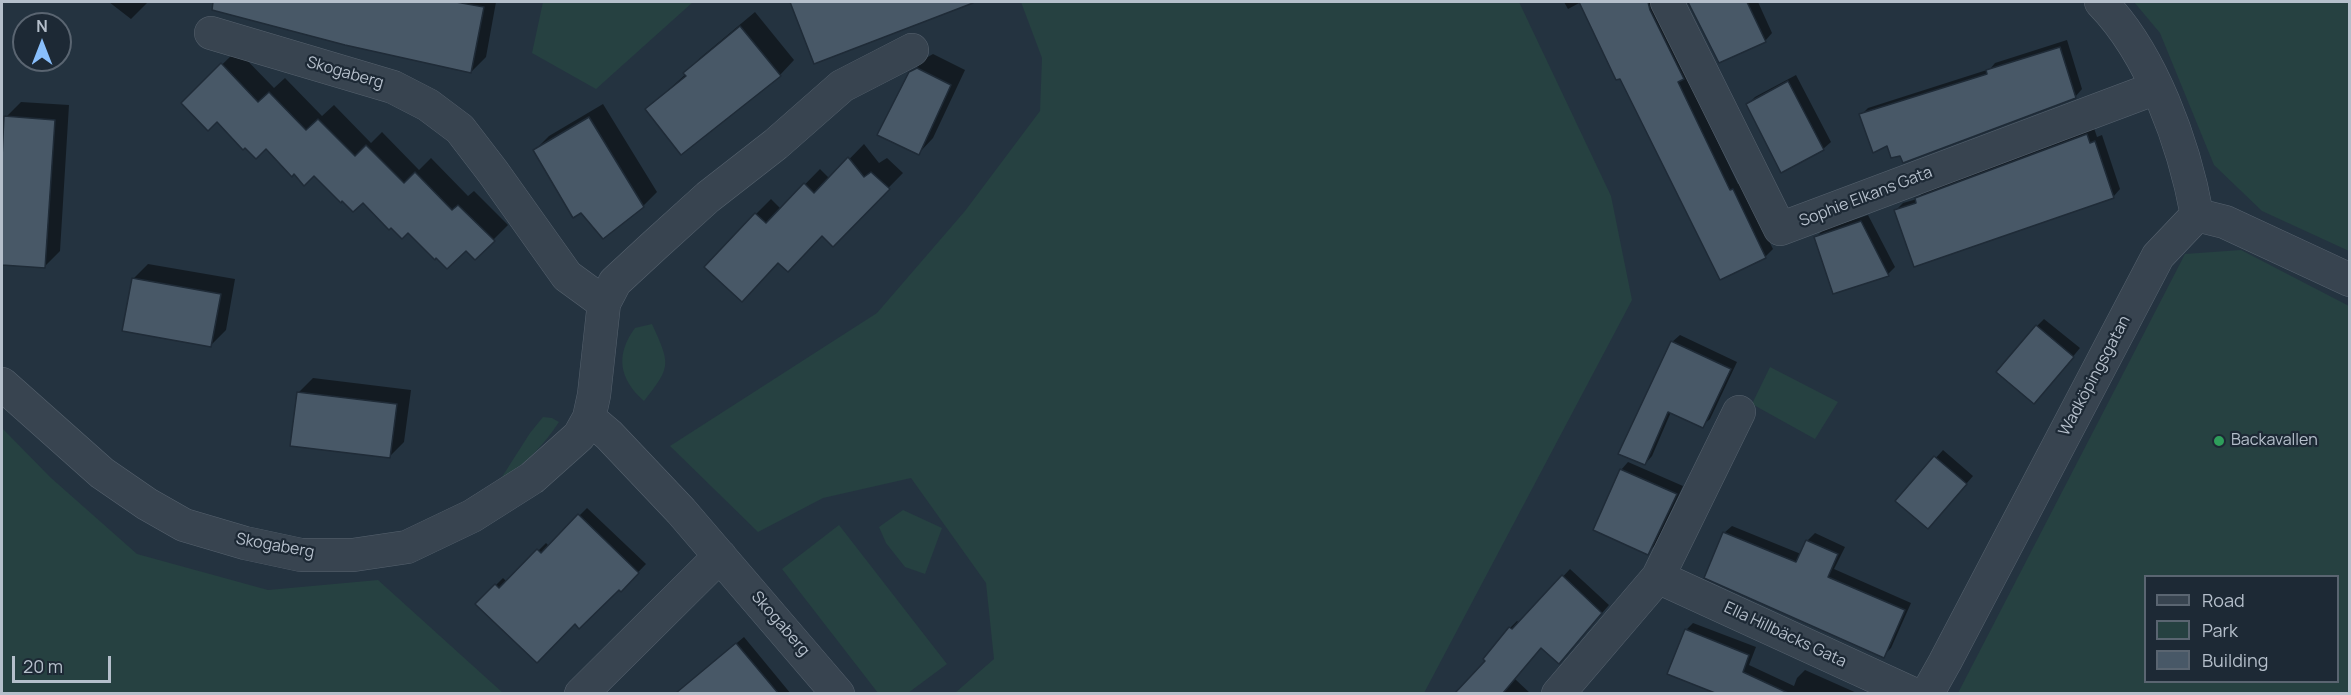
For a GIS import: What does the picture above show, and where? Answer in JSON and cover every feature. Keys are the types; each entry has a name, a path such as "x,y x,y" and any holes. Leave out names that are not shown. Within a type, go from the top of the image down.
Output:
{"street":[{"name":"Sophie Elkans Gata","path":"1667,2 1780,229 2156,88"},
{"path":"2101,2 2119,20 2169,115 2187,170 2197,215 2225,222 2349,280"},
{"name":"Skogaberg","path":"211,33 393,87 428,105 460,129 567,276 604,303"},
{"name":"Skogaberg","path":"2,384 102,472 147,504 184,525 245,543 301,555 353,555 407,547 472,516 532,478 579,436 589,418 597,371 604,303 615,282 708,197 776,144 842,86 912,50"},
{"name":"Wadköpingsgatan","path":"1927,693 2158,256 2197,215"},
{"path":"1558,693 1658,577 1739,412"},
{"name":"Skogaberg","path":"589,418 625,452 720,556 838,693"},
{"path":"580,693 720,556"},
{"name":"Ella Hillbäcks Gata","path":"1658,577 1913,693"}],"green space":[{"path":"543,2 693,2 596,89 532,53"},
{"path":"1021,2 1519,2 1611,196 1632,300 1424,693 955,693 994,659 986,583 911,478 823,498 758,532 670,446 877,313 965,211 1040,111 1042,58"},
{"path":"2134,2 2349,2 2349,251 2262,211 2214,165 2160,33"},
{"name":"Backavallen","path":"2241,250 2349,306 2349,693 1958,693 2185,254"},
{"path":"652,324 665,357 665,364 660,380 644,401 629,384 622,357 624,348 635,328"},
{"path":"1770,367 1838,402 1815,439 1752,404"},
{"path":"543,417 559,422 533,455 500,480 530,433"},
{"path":"2,428 50,477 137,554 268,590 378,580 503,693 2,693"},
{"path":"903,510 942,528 925,574 905,567 886,543 879,527"},
{"path":"839,525 947,664 908,693 878,693 782,569"}],"building":[{"path":"213,2 456,2 484,7 471,73 345,45 212,10"},
{"path":"790,2 972,2 973,3 814,64"},
{"path":"1579,2 1648,2 1684,79 1678,82 1766,258 1720,280 1620,79 1616,80"},
{"path":"1688,2 1747,2 1766,42 1719,63"},
{"path":"740,26 781,76 681,155 645,109 686,76 683,73"},
{"path":"2060,47 2076,98 1903,163 1900,156 1891,158 1887,146 1873,153 1859,114 1987,74 1986,70"},
{"path":"221,63 258,102 269,92 306,130 318,119 355,156 366,145 404,183 415,172 452,210 458,205 495,241 475,260 466,251 447,269 408,233 402,239 391,228 389,230 363,203 353,212 314,176 304,186 294,174 292,177 266,149 256,159 245,148 243,150 217,122 208,131 181,103"},
{"path":"917,68 951,85 919,155 877,135 909,72"},
{"path":"1788,81 1824,150 1781,173 1746,104"},
{"path":"4,116 55,120 45,268 2,265"},
{"path":"589,117 644,207 603,239 581,213 573,218 533,150"},
{"path":"2087,134 2090,143 2095,141 2114,198 1914,267 1894,210 1916,203 1915,198"},
{"path":"848,157 864,177 871,172 890,189 833,247 822,236 788,272 778,263 742,302 704,267 755,213 766,223 804,183 814,193"},
{"path":"1861,221 1889,276 1833,294 1814,237"},
{"path":"132,278 221,294 211,347 122,331"},
{"path":"2036,325 2074,357 2034,404 1996,372"},
{"path":"1671,341 1731,369 1703,428 1668,412 1645,465 1618,454"},
{"path":"297,392 397,404 390,458 290,446"},
{"path":"1934,456 1967,484 1928,529 1895,501"},
{"path":"1620,469 1677,494 1648,555 1593,530"},
{"path":"578,514 639,573 579,629 575,624 537,663 475,604 495,584 499,588 537,549 541,553"},
{"path":"1723,532 1796,562 1806,540 1838,554 1828,577 1905,610 1884,658 1704,578"},
{"path":"1562,575 1602,613 1559,664 1541,648 1503,693 1455,693 1485,661 1483,659 1509,627 1512,629"},
{"path":"1685,629 1749,655 1743,672 1788,693 1715,693 1667,674"},
{"path":"736,643 778,693 676,693"}],"place":[{"name":"Backavallen","path":"2219,441"}]}
